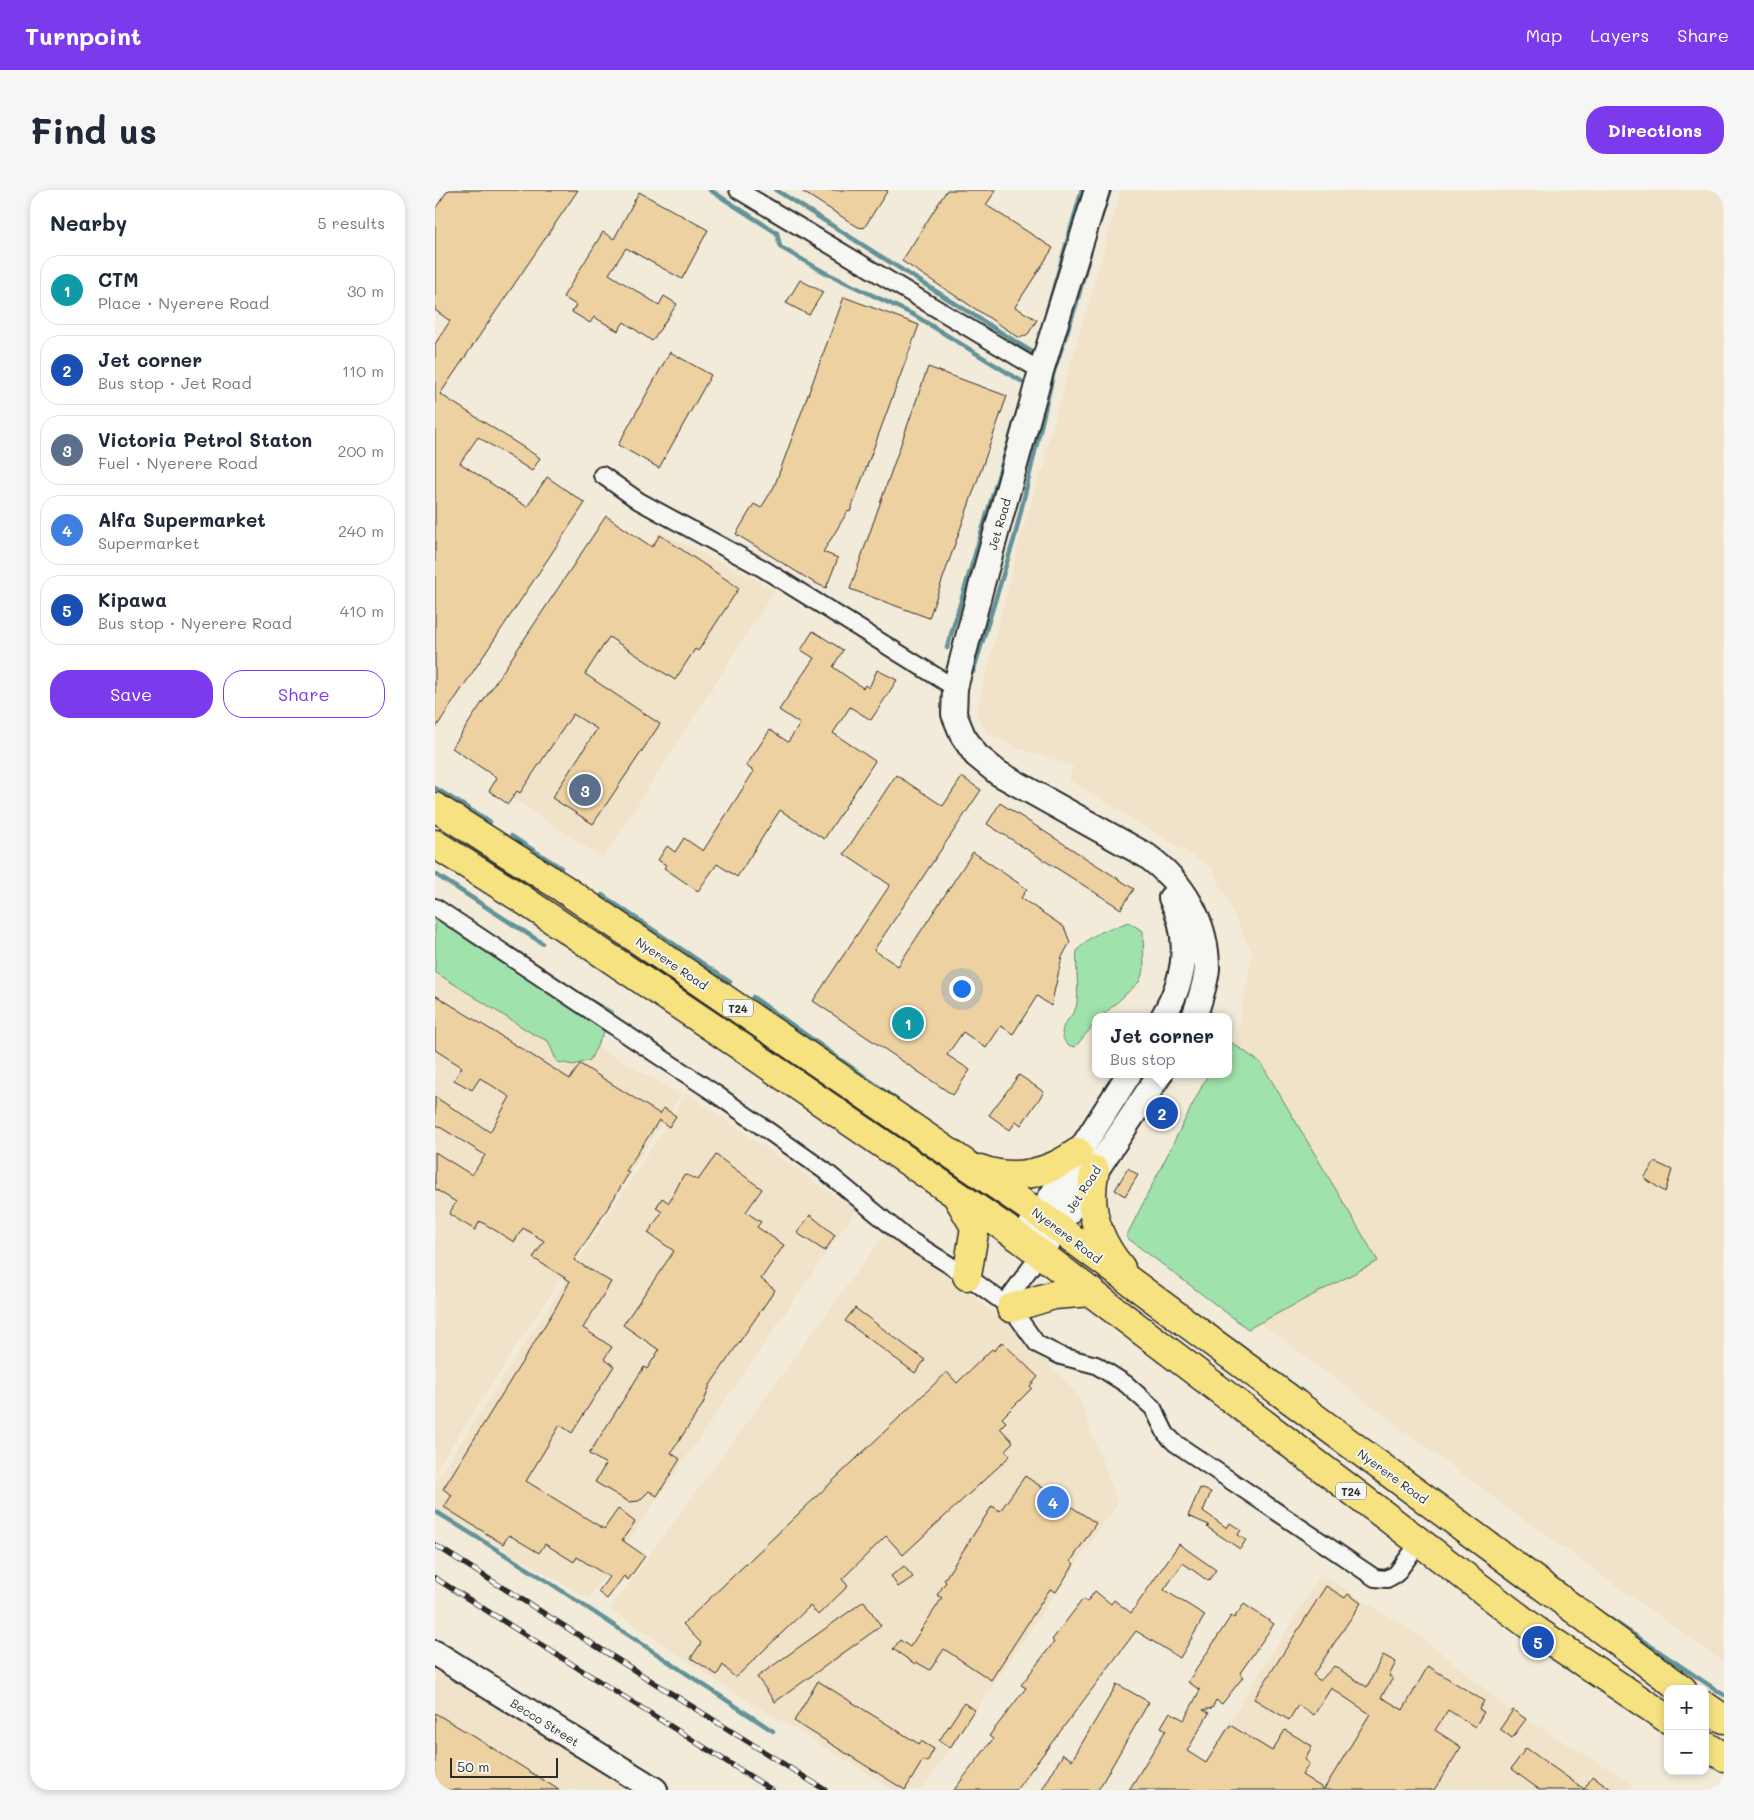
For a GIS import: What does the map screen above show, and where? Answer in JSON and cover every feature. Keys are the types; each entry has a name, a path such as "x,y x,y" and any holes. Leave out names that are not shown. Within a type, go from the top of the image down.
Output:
{"highway":[{"name":"Nyerere Road","path":"435,806 561,887 965,1162 1048,1221 1677,1685"},
{"name":"T24","path":"435,844 530,905 956,1194 1024,1248 1092,1292 1538,1632 1664,1716"},
{"path":"965,1162 991,1173 1009,1176 1027,1174 1058,1165 1087,1161 1095,1226 1118,1264 1137,1287"},
{"path":"956,1194 975,1227 967,1276"},
{"path":"1008,1306 1054,1295 1092,1292"},
{"path":"1709,1709 1724,1719"},
{"path":"1709,1748 1724,1758"}],"main road":[{"name":"Jet Road","path":"1097,190 1041,371 955,688 954,714 963,736 976,756 999,773 1147,856 1166,869 1196,913 1203,934 1207,968 1195,1013"},
{"name":"Jet Road","path":"1065,810 1093,835 1151,873 1169,896 1178,912 1183,927 1184,963 1177,987 1165,1013"},
{"name":"Jet Road","path":"1087,1161 1127,1078"},
{"name":"Jet Road","path":"1024,1248 1048,1221 1087,1161 1156,1078"},
{"name":"Becco Street","path":"435,1653 655,1790"}],"street":[{"path":"738,190 1041,371"},
{"path":"602,475 639,501 762,568 955,688"},
{"path":"435,908 716,1094 825,1171 905,1237 967,1276 1008,1306 1037,1344 1061,1356 1096,1365 1126,1384 1153,1408 1166,1434 1175,1443 1375,1578 1387,1579 1396,1574 1419,1543"},
{"name":"Jet Road","path":"1008,1306 1024,1248"}],"shaded area":[{"path":"1121,190 1724,190 1724,1663 1506,1507 1131,1226 1226,1078 1232,1078 1232,1051 1238,1031 1252,953 1212,868 1069,780 1073,766 1017,748 987,733 976,713 1019,543 1039,475 1046,464 1045,452"},
{"path":"659,531 775,590 603,859 492,785"},
{"path":"435,952 681,1095 435,1471"},
{"path":"687,1093 856,1210 589,1599 435,1508 435,1482"},
{"path":"886,1232 999,1316 1063,1378 1078,1396 1118,1503 921,1790 894,1790 730,1690 610,1609"},
{"path":"1321,1574 1422,1637 1508,1708 1632,1783 1629,1790 1187,1790"},
{"path":"435,1667 630,1790 435,1790"}],"green space":[{"path":"435,914 614,1012 590,1060 574,1065 557,1062 548,1041 533,1034 435,972"},
{"path":"1128,922 1143,931 1144,969 1139,982 1105,1013 1092,1013 1092,1027 1075,1047 1067,1045 1062,1033 1065,1024 1074,1012 1077,1002 1077,951 1089,939 1101,932"},
{"path":"1232,1043 1261,1063 1378,1261 1248,1329 1126,1237 1206,1078 1232,1078"}],"building":[{"path":"448,190 578,190 440,394 540,458 532,471 478,437 460,463 527,507 547,477 585,503 435,729 435,344 450,321 435,310 435,209"},
{"path":"800,190 888,190 864,228 858,227"},
{"path":"947,190 996,190 986,205 1053,248 1015,307 1037,320 1028,334 1020,338 902,261"},
{"path":"639,192 708,230 682,279 626,248 609,274 659,305 664,296 677,304 652,341 624,322 618,331 594,317 590,323 572,312 576,305 563,297 603,232 614,239"},
{"path":"800,280 823,292 809,315 786,303"},
{"path":"844,297 919,325 850,512 848,511 823,552 838,558 826,588 813,582 736,534 754,504 761,508 774,487"},
{"path":"670,352 711,375 659,468 618,445"},
{"path":"928,367 1007,396 929,618 850,589"},
{"path":"606,516 652,547 660,535 739,588 698,651 695,649 675,680 609,637 585,674 660,724 593,824 552,798 597,729 573,714 520,793 517,791 508,804 489,791 497,778 452,748"},
{"path":"813,631 843,650 833,667 863,688 865,685 869,688 877,670 897,680 871,720 850,707 833,733 875,761 824,839 780,810 737,877 717,864 698,891 664,868 666,865 658,860 667,846 675,852 684,838 703,851 754,771 746,766 770,730 788,742 800,724 779,710 814,658 801,650"},
{"path":"896,775 943,806 962,777 981,790 874,950 898,966 973,852 1027,889 1021,898 1064,927 1070,942 1062,957 1051,1006 1037,996 1013,1034 1001,1026 986,1048 963,1032 947,1055 970,1070 953,1095 813,1001 890,885 844,854"},
{"path":"1000,803 1134,889 1121,909 987,824"},
{"path":"435,995 570,1079 580,1064 660,1114 664,1108 676,1116 669,1127 659,1120 626,1171 629,1173 611,1203 574,1260 611,1282 583,1328 612,1347 604,1359 614,1366 572,1433 560,1425 526,1481 604,1529 618,1509 635,1522 622,1540 645,1556 628,1580 624,1576 607,1599 598,1592 609,1577 577,1557 574,1562 545,1544 539,1553 509,1535 503,1544 444,1507 452,1495 443,1489 555,1309 570,1281 533,1258 544,1241 523,1228 514,1242 480,1221 475,1230 449,1214 456,1202 435,1189 435,1152 472,1175 485,1155 435,1124 435,1097 490,1132 510,1097 480,1078 472,1090 454,1080 462,1067 435,1050"},
{"path":"1019,1075 1044,1092 1021,1125 1016,1121 1010,1130 989,1115"},
{"path":"716,1155 762,1189 746,1212 761,1222 757,1227 784,1245 761,1279 775,1290 710,1385 703,1404 671,1453 680,1459 657,1496 649,1491 639,1501 629,1502 595,1482 606,1464 589,1454 644,1367 647,1369 659,1350 623,1325 674,1251 648,1233 662,1212 656,1208 662,1198 669,1203 683,1176 687,1175 698,1180"},
{"path":"1655,1162 1672,1170 1665,1192 1644,1178"},
{"path":"1128,1168 1138,1175 1125,1196 1115,1190"},
{"path":"810,1215 835,1235 825,1251 797,1233"},
{"path":"855,1308 925,1360 915,1373 845,1321"},
{"path":"1002,1342 1038,1377 1030,1386 1032,1388 1002,1418 1006,1422 1000,1428 1013,1442 1005,1450 1010,1456 903,1555 886,1536 842,1579 848,1586 818,1615 810,1606 735,1678 723,1665 717,1675 691,1658 701,1643 683,1624 947,1372 957,1383 992,1349 994,1351"},
{"path":"1025,1476 1096,1523 1071,1561 1074,1564 1056,1592 1050,1589 991,1680 944,1649 930,1670 916,1662 915,1664 893,1649 900,1640 910,1647 942,1598 937,1595 946,1582 944,1580 992,1506 1000,1511"},
{"path":"1200,1488 1211,1492 1203,1511 1227,1528 1230,1523 1241,1530 1238,1535 1246,1540 1240,1549 1207,1527 1209,1525 1188,1516"},
{"path":"1179,1544 1216,1570 1208,1581 1183,1563 1164,1590 1205,1615 1180,1658 1136,1631 1016,1790 954,1790 993,1739 989,1736 1026,1688 1021,1685 1054,1642 1052,1640 1083,1599 1087,1602 1095,1591 1111,1604 1114,1600 1131,1613"},
{"path":"904,1566 913,1577 898,1587 891,1576"},
{"path":"1326,1586 1345,1598 1348,1594 1361,1603 1313,1675 1320,1681 1334,1666 1367,1687 1383,1655 1396,1662 1389,1676 1393,1678 1381,1697 1403,1710 1428,1666 1484,1701 1479,1709 1484,1712 1475,1727 1448,1710 1435,1730 1461,1747 1434,1790 1129,1790 1166,1730 1161,1727 1170,1712 1184,1720 1200,1690 1188,1682 1231,1616 1234,1618 1244,1604 1274,1624 1240,1673 1243,1677 1222,1704 1216,1700 1212,1708 1203,1710 1209,1713 1187,1751 1206,1763 1230,1725 1272,1751 1285,1730 1312,1746 1305,1759 1309,1764 1302,1775 1324,1789 1370,1714 1331,1688 1314,1715 1298,1705 1289,1720 1254,1699"},
{"path":"864,1601 881,1626 775,1702 757,1677"},
{"path":"818,1681 919,1744 921,1741 934,1749 927,1762 923,1760 905,1790 794,1721"},
{"path":"1117,1684 1149,1702 1098,1790 1042,1790 1063,1754 1072,1760"},
{"path":"964,1703 974,1710 950,1748 939,1741"},
{"path":"1513,1710 1526,1719 1512,1738 1500,1729"},
{"path":"435,1713 470,1734 559,1790 435,1790"},
{"path":"1526,1748 1584,1789 1593,1776 1612,1790 1540,1790 1511,1769"}],"waterway":[{"path":"710,190 777,233 780,247 824,272 914,315 1026,384"},
{"path":"776,190 1035,354"},
{"path":"1047,311 1082,190"},
{"path":"1100,221 1110,190"},
{"path":"973,672 1015,536 1054,371 1077,302 1092,245"},
{"path":"947,648 1019,407"},
{"path":"435,788 490,822"},
{"path":"511,836 561,868"},
{"path":"435,874 542,943"},
{"path":"602,895 730,982"},
{"path":"753,997 897,1100"},
{"path":"1214,1327 1303,1392"},
{"path":"435,1511 547,1581 773,1731"},
{"path":"1606,1616 1724,1695"}],"railway":[{"path":"435,1545 825,1790"},
{"path":"435,1578 772,1790"}],"place":[{"name":"Victoria Petrol Staton","path":"585,790"},
{"name":"CTM","path":"908,1023"},
{"name":"Jet corner","path":"1162,1113"},
{"name":"Alfa Supermarket","path":"1053,1502"},
{"name":"Kipawa","path":"1538,1642"}]}
